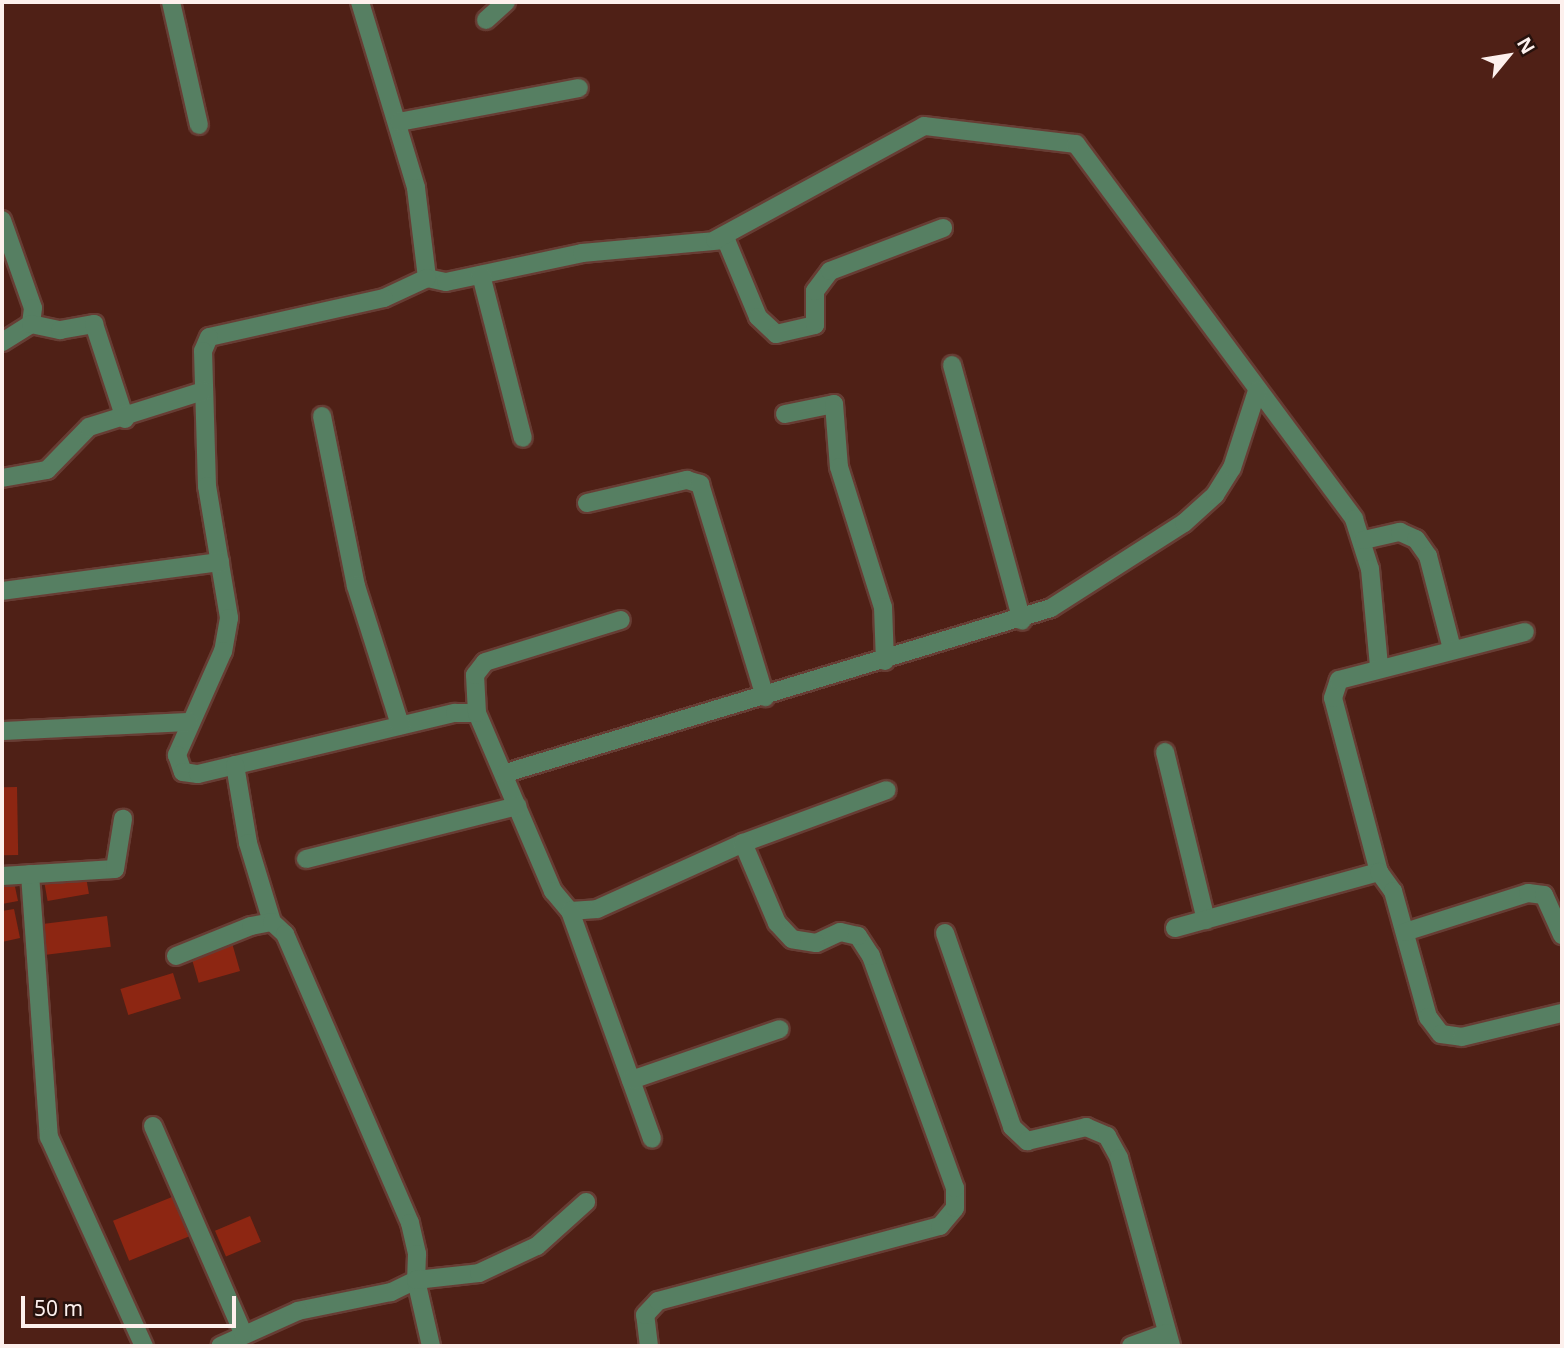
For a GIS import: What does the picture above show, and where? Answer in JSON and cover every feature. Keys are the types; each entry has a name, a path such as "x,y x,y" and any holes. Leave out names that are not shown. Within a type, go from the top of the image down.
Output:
{"street":[{"path":"171,2 200,125"},
{"path":"360,2 399,122 427,278"},
{"path":"486,20 506,2"},
{"path":"399,122 579,88"},
{"path":"477,713 400,725 235,765 183,772 177,755 189,722 223,651 229,590 220,562 207,486 203,351 217,332 384,298 427,278 481,275 582,253 715,240 923,126 1076,144 1364,540 1379,666"},
{"path":"2,220 33,308 31,324"},
{"path":"715,240 735,251 758,317 776,334 814,325 815,291 830,271 943,229"},
{"path":"481,275 523,438"},
{"path":"2,342 31,324 60,330 94,324 125,419"},
{"path":"951,365 1022,621"},
{"path":"2,478 47,470 60,462 74,435 203,391"},
{"path":"506,773 1022,621 1173,530 1215,495 1232,468 1257,391"},
{"path":"785,414 834,404 839,467 883,607 885,661"},
{"path":"322,416 356,586 400,725"},
{"path":"587,503 687,480 700,484 765,696"},
{"path":"1364,540 1400,532 1416,539 1428,556 1452,649"},
{"path":"2,591 220,562"},
{"path":"621,620 485,662 475,675 477,713 506,773 553,891 570,911 652,1139"},
{"path":"1525,632 1379,666 1339,680 1333,698 1379,872 1393,891 1427,1017 1441,1034 1462,1037 1562,1013"},
{"path":"2,731 189,722"},
{"path":"1165,752 1206,920"},
{"path":"235,765 248,843 272,922 285,934 410,1223 416,1280 431,1346"},
{"path":"570,911 597,909 743,843 887,790"},
{"path":"306,859 517,806"},
{"path":"2,876 116,869 123,819"},
{"path":"649,1346 645,1315 658,1301 940,1226 955,1208 955,1188 872,956 859,936 840,932 816,943 792,939 777,923 743,843"},
{"path":"1175,928 1379,872"},
{"path":"30,874 49,1137 144,1346"},
{"path":"1405,932 1528,893 1544,895 1562,935"},
{"path":"176,956 272,922"},
{"path":"945,933 1012,1127 1027,1141 1086,1128 1107,1136 1119,1158 1169,1340 1131,1346"},
{"path":"631,1080 780,1029"},
{"path":"153,1126 243,1333"},
{"path":"220,1346 243,1333 298,1311 391,1292 416,1280 479,1273 537,1246 586,1202"}],"building":[{"path":"2,787 17,787 18,855 3,855"},
{"path":"86,877 89,894 48,901 45,884"},
{"path":"14,882 18,901 2,904 2,884"},
{"path":"14,909 20,938 2,942 2,911"},
{"path":"107,916 111,947 44,955 40,924"},
{"path":"232,943 240,971 199,983 191,955"},
{"path":"173,973 181,999 128,1015 120,989"},
{"path":"177,1195 193,1235 129,1261 113,1221"},
{"path":"250,1216 261,1242 226,1257 215,1231"}]}
